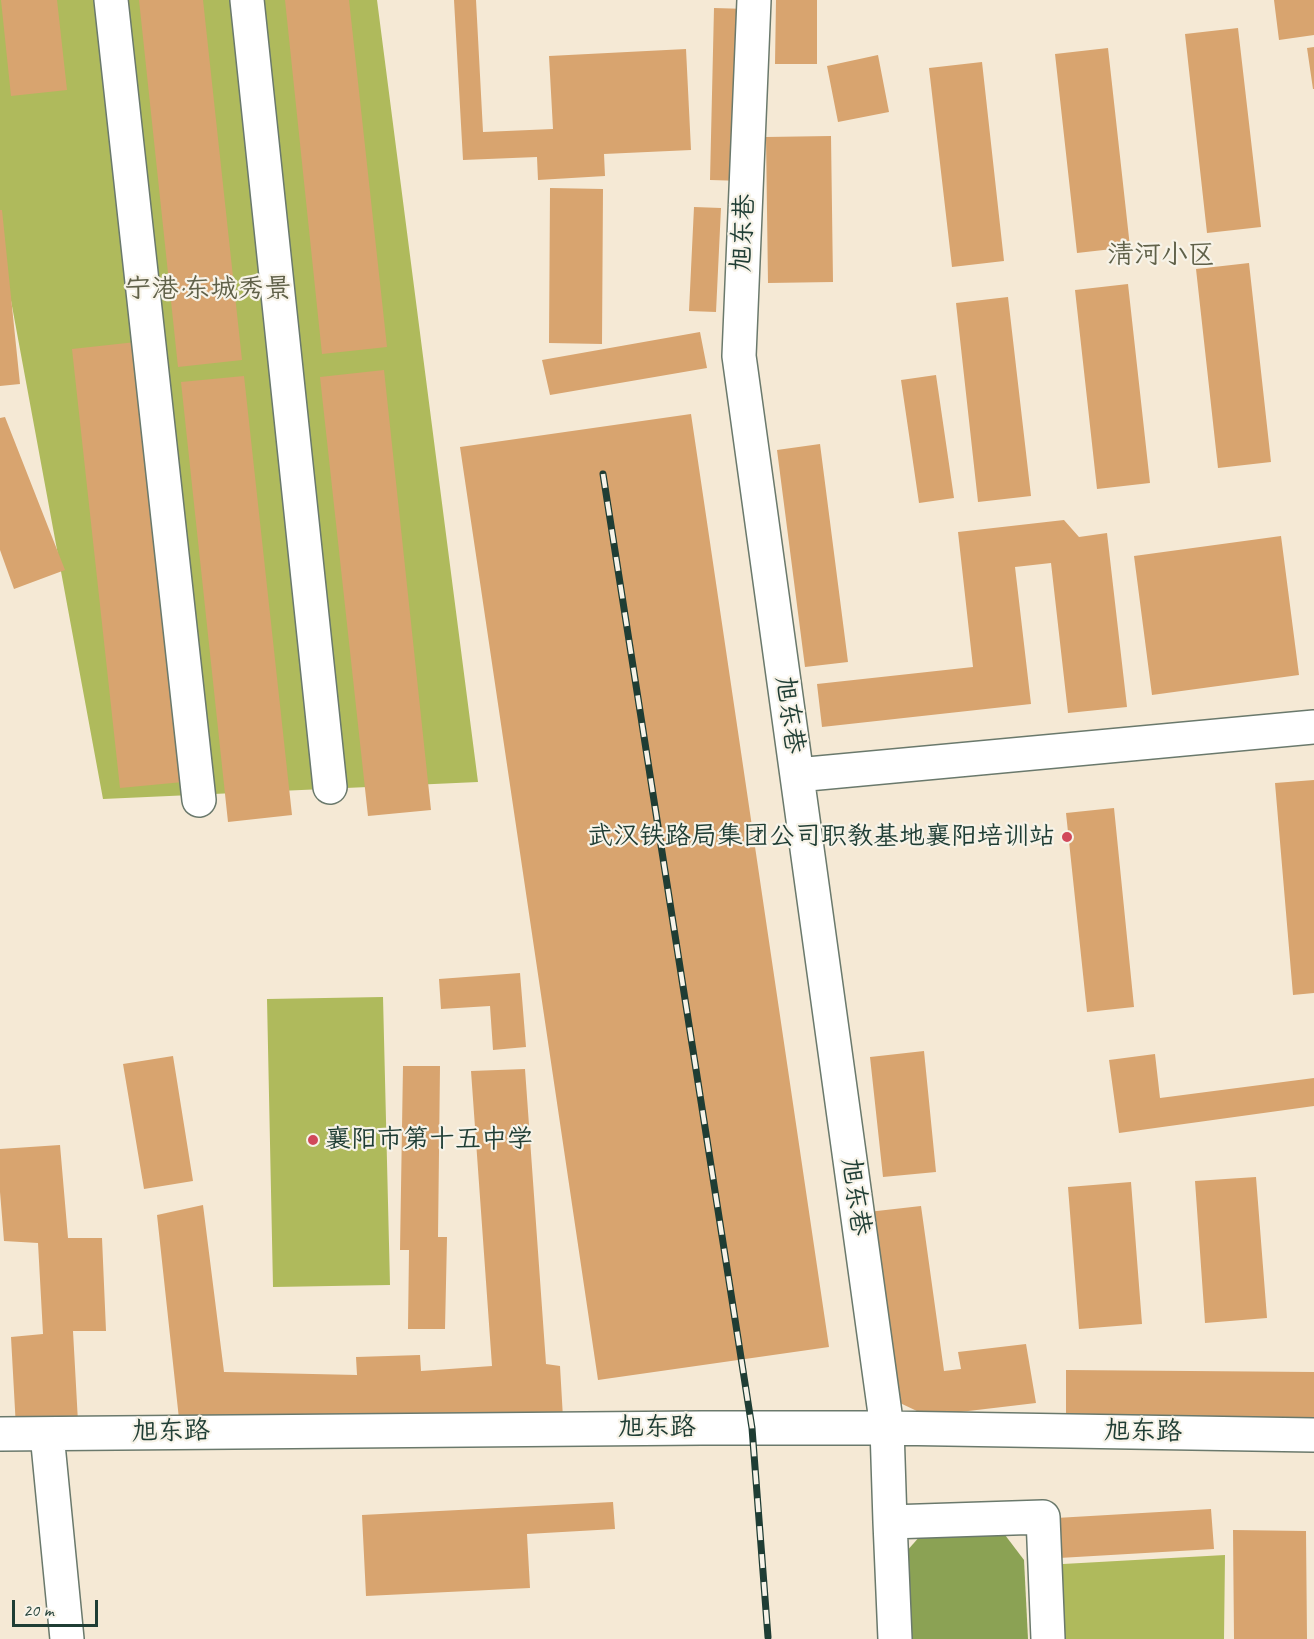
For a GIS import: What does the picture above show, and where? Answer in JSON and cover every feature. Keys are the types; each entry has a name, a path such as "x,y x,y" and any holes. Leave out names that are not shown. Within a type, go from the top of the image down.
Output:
{"street":[{"path":"111,0 199,800"},
{"path":"247,0 330,787"},
{"name":"旭东巷","path":"754,0 739,356 887,1428 895,1639"},
{"path":"797,775 1314,727"},
{"name":"旭东路","path":"0,1434 887,1428 1314,1435"},
{"path":"47,1434 67,1639"},
{"path":"891,1522 1043,1517 1048,1639"}],"green space":[{"path":"0,0 377,0 478,782 103,799 0,241"},
{"path":"383,997 390,1285 273,1287 267,999"},
{"path":"1002,1531 1024,1560 1028,1639 902,1639 898,1561 921,1535"},
{"path":"1225,1555 1224,1639 1048,1639 1045,1565"}],"building":[{"path":"1,0 57,0 67,90 11,96"},
{"path":"139,0 203,0 242,360 178,367"},
{"path":"285,0 349,0 387,347 322,354"},
{"path":"454,0 476,0 483,132 553,129 549,56 686,49 691,150 604,154 605,176 538,180 537,157 463,160"},
{"path":"776,0 817,0 817,64 775,64"},
{"path":"1274,0 1314,0 1314,35 1279,40"},
{"path":"714,8 748,9 745,181 710,180"},
{"path":"1238,28 1261,227 1207,233 1185,34"},
{"path":"1314,47 1314,89 1313,89 1307,48"},
{"path":"1108,48 1130,247 1077,253 1055,54"},
{"path":"878,55 889,112 838,122 827,66"},
{"path":"982,62 1004,261 952,267 929,68"},
{"path":"831,136 833,282 768,283 766,137"},
{"path":"550,188 603,189 602,344 549,343"},
{"path":"694,207 721,208 716,312 689,311"},
{"path":"0,210 2,210 20,384 0,386"},
{"path":"1249,263 1271,462 1218,468 1196,269"},
{"path":"1128,284 1150,483 1097,489 1075,290"},
{"path":"1008,297 1031,496 978,502 956,303"},
{"path":"700,332 707,368 550,395 542,360"},
{"path":"136,342 183,782 120,788 72,349"},
{"path":"384,370 431,810 368,816 320,377"},
{"path":"936,375 954,498 919,503 901,380"},
{"path":"244,376 292,815 228,822 181,382"},
{"path":"691,414 829,1347 598,1380 460,447"},
{"path":"5,417 65,570 14,589 0,550 0,418"},
{"path":"820,444 848,662 805,667 777,450"},
{"path":"1064,520 1079,537 1107,533 1127,707 1068,713 1051,563 1015,567 1031,704 822,727 817,684 973,667 958,532"},
{"path":"1281,536 1299,675 1152,695 1134,556"},
{"path":"1314,780 1314,993 1293,995 1275,783"},
{"path":"1114,808 1134,1007 1087,1012 1066,813"},
{"path":"520,973 526,1047 493,1050 490,1006 441,1009 439,979"},
{"path":"924,1051 936,1172 883,1177 870,1057"},
{"path":"1155,1054 1160,1098 1314,1078 1314,1106 1119,1133 1109,1060"},
{"path":"173,1056 193,1181 144,1189 123,1064"},
{"path":"403,1066 440,1066 438,1237 447,1237 445,1329 408,1329 409,1250 400,1250"},
{"path":"525,1069 546,1364 560,1366 563,1418 179,1419 157,1215 203,1205 224,1372 357,1375 356,1357 420,1355 421,1371 492,1366 471,1071"},
{"path":"60,1145 68,1238 102,1238 106,1331 73,1331 78,1422 16,1428 11,1337 43,1334 38,1243 4,1241 0,1192 0,1149"},
{"path":"1256,1177 1267,1318 1205,1323 1195,1181"},
{"path":"1131,1182 1142,1324 1079,1329 1068,1187"},
{"path":"921,1206 944,1371 961,1369 958,1352 1026,1344 1036,1403 943,1414 919,1412 900,1403 868,1212"},
{"path":"1066,1370 1314,1372 1314,1421 1066,1418"},
{"path":"613,1502 615,1529 527,1534 530,1588 366,1596 362,1515"},
{"path":"1211,1509 1214,1549 1059,1558 1056,1518"},
{"path":"1233,1530 1306,1531 1307,1639 1234,1639"}],"railway":[{"path":"603,474 752,1428 768,1637"}],"place":[{"name":"武汉铁路局集团公司职教基地襄阳培训站","path":"1067,837"},
{"name":"襄阳市第十五中学","path":"313,1140"}],"district":[{"name":"清河小区","path":"1161,256"},
{"name":"宁港·东城秀景","path":"208,290"}]}
